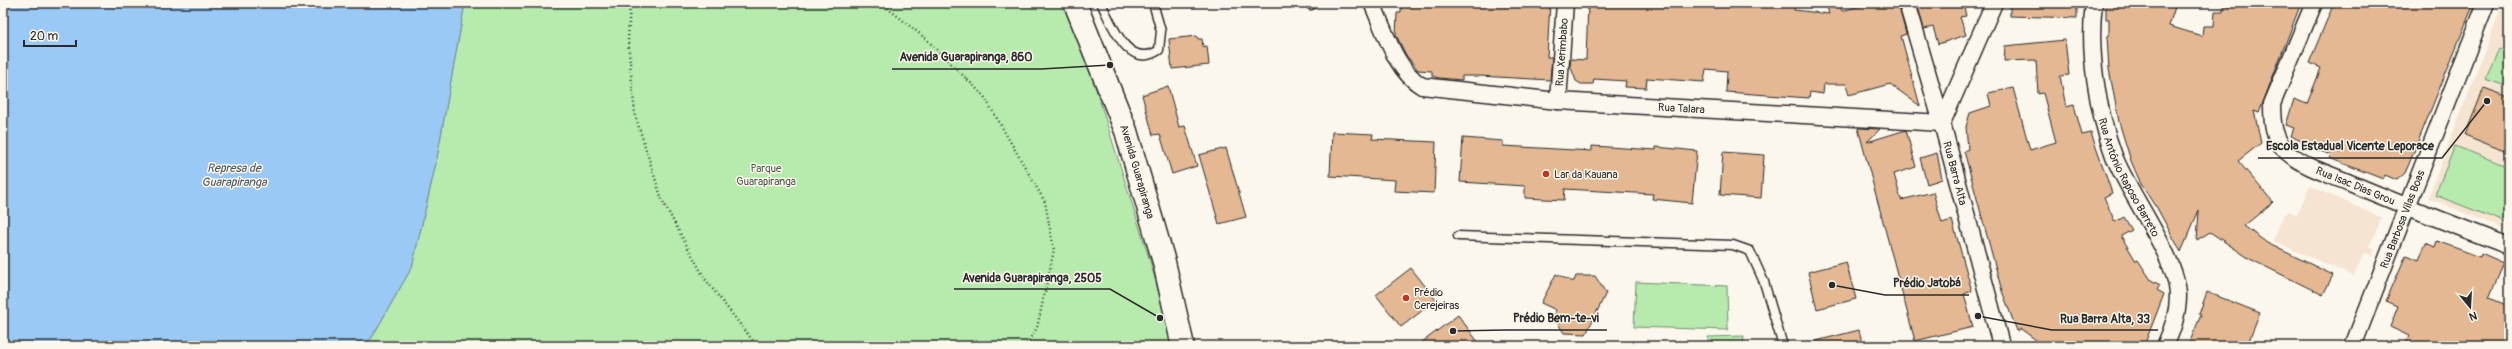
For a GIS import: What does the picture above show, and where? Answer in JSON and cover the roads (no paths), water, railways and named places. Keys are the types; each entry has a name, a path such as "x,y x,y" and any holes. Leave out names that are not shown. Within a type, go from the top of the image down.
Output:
{"main road":[{"name":"Avenida Guarapiranga","path":"1077,4 1126,132 1164,262 1183,346"}],"street":[{"name":"Rua Talara","path":"1372,3 1403,70 1411,80 1422,86 1558,101 1942,123"},
{"name":"Rua Xerimbabo","path":"1558,101 1565,3"},
{"name":"Rua Barra Alta","path":"1906,3 1942,123 2001,346"},
{"path":"1942,123 1994,3"},
{"name":"Rua Antônio Raposo Barreto","path":"2094,3 2092,58 2114,155 2133,198 2161,245 2174,276 2178,294 2177,308 2165,346"},
{"name":"Rua Isac Dias Grou","path":"2314,3 2272,104 2272,121 2276,137 2286,151 2304,163 2406,207 2509,246"},
{"name":"Rua Barbosa Vilas Boas","path":"2353,346 2486,3"}],"lane":[{"path":"1102,3 1124,46 1132,53 1142,56 1154,54 1159,50 1161,31 1153,3"},
{"path":"1458,236 1733,245 1750,251 1758,266 1783,346"}],"water":[{"name":"Represa de Guarapiranga","path":"3,3 465,3 436,163 412,267 371,339 358,346 3,346"}],"place":[{"name":"Avenida Guarapiranga, 860","path":"1110,65"},
{"name":"Escola Estadual Vicente Leporace","path":"2487,101"},
{"name":"Lar da Kauana","path":"1546,174"},
{"name":"Prédio Jatobá","path":"1832,285"},
{"name":"Prédio Cerejeiras","path":"1406,298"},
{"name":"Rua Barra Alta, 33","path":"1978,316"},
{"name":"Avenida Guarapiranga, 2505","path":"1160,318"},
{"name":"Prédio Bem-te-vi","path":"1453,331"}],"park label":[{"name":"Parque Guarapiranga","path":"766,174"}]}
